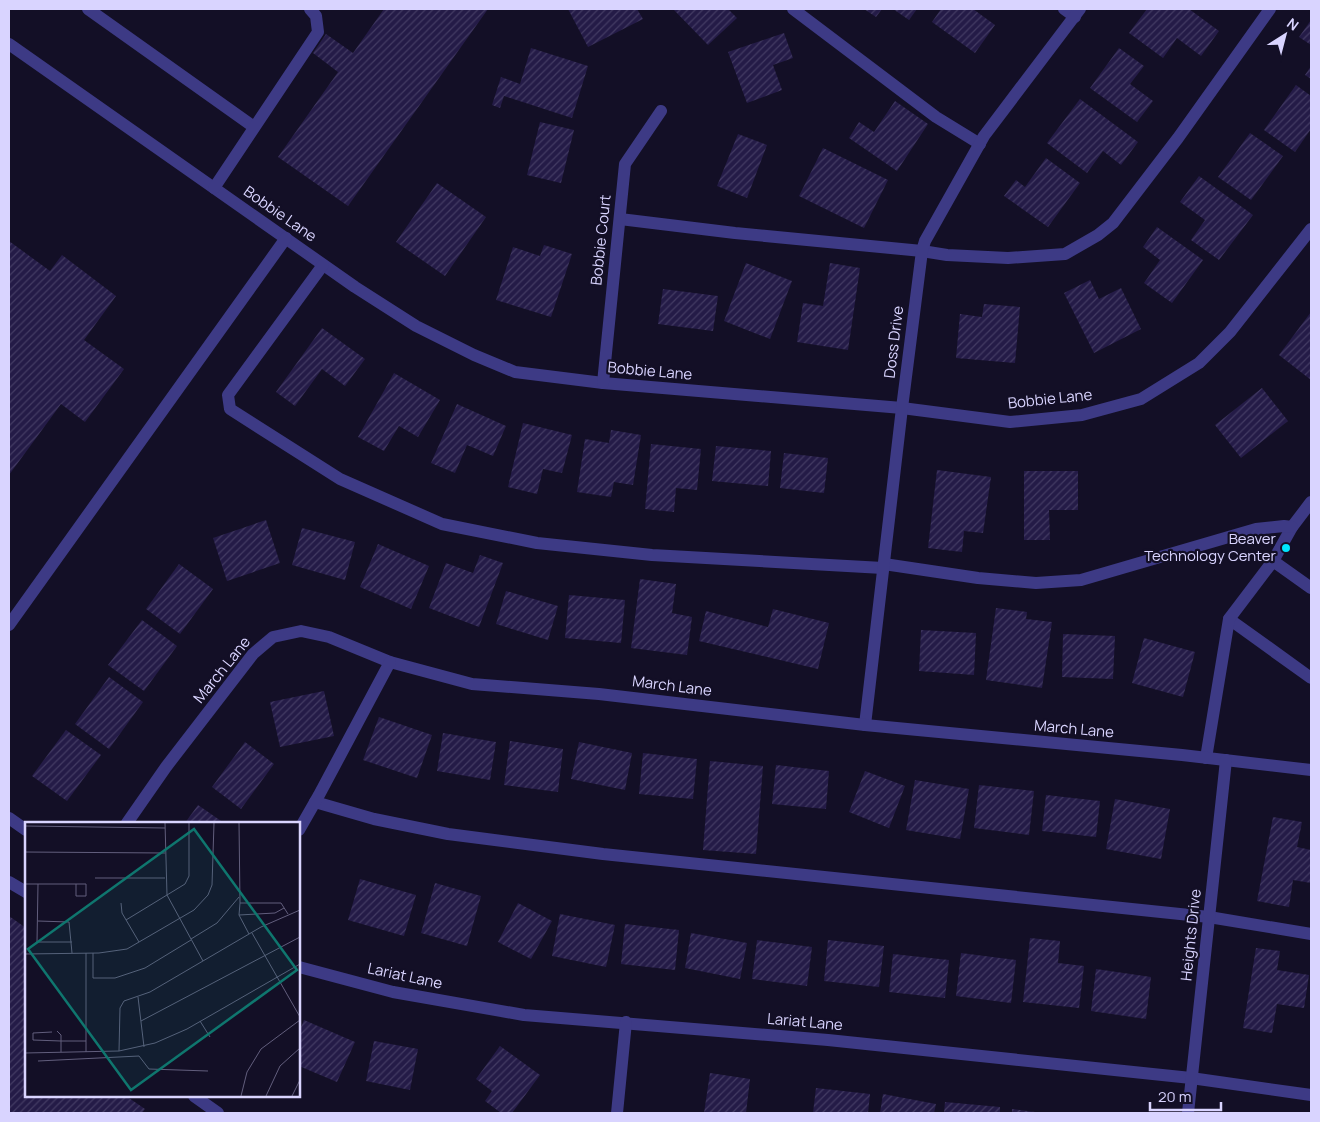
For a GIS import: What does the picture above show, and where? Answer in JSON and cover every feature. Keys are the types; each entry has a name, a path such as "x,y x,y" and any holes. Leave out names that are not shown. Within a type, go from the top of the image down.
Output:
{"street":[{"path":"88,9 254,127"},
{"path":"214,188 318,32 316,16 310,9"},
{"path":"793,9 936,117 980,144"},
{"path":"620,219 947,255 1008,258 1065,254 1098,235 1113,223 1178,138 1270,9"},
{"name":"Doss Drive","path":"865,725 922,251 925,241 984,136 1073,11"},
{"name":"Bobbie Lane","path":"9,44 355,288 416,326 474,355 515,372 603,383 902,408 1010,422 1082,415 1141,399 1200,362 1230,332 1311,229"},
{"name":"Bobbie Court","path":"603,383 626,164 661,111"},
{"path":"9,625 286,238"},
{"path":"323,265 228,395 230,409 340,479 442,524 537,543 652,555 884,566 1036,583 1081,580 1256,529 1292,527"},
{"path":"1206,758 1229,619 1273,561 1292,527 1311,502"},
{"path":"1273,561 1311,588"},
{"path":"1229,619 1311,678"},
{"name":"March Lane","path":"127,822 166,767 253,654 273,637 301,631 330,637 390,662 472,684 599,694 865,725 1311,770"},
{"path":"300,828 390,662"},
{"name":"Heights Drive","path":"1188,1113 1226,760"},
{"path":"315,802 374,819 448,834 593,853 1209,917 1311,934"},
{"path":"9,818 25,829"},
{"path":"9,882 25,891"},
{"name":"Lariat Lane","path":"300,967 393,992 524,1015 828,1040 1192,1078 1311,1095"},
{"path":"617,1113 626,1022"},
{"path":"195,1097 218,1113"}],"building":[{"path":"384,9 488,9 348,206 278,157 338,72 313,53 326,34 353,53"},
{"path":"568,9 637,9 643,19 588,47"},
{"path":"673,9 728,9 737,18 708,45"},
{"path":"864,9 882,9 876,17"},
{"path":"893,9 917,9 909,20"},
{"path":"941,9 973,9 995,25 975,53 932,22"},
{"path":"1147,9 1189,9 1219,31 1201,56 1177,38 1163,58 1129,33"},
{"path":"1311,20 1311,45 1299,37"},
{"path":"784,33 793,58 773,65 782,90 747,103 728,52"},
{"path":"531,48 588,66 572,118 504,96 500,108 492,105 501,77 520,84"},
{"path":"1119,48 1144,66 1130,84 1153,101 1137,122 1090,88"},
{"path":"1311,66 1311,79 1305,75"},
{"path":"1296,85 1311,96 1311,129 1295,152 1264,130"},
{"path":"1080,99 1138,142 1121,165 1103,151 1087,173 1047,143"},
{"path":"895,101 928,124 897,171 849,138 859,122 874,132"},
{"path":"540,122 574,130 561,183 527,175"},
{"path":"1250,133 1283,156 1251,200 1218,177"},
{"path":"738,134 767,145 747,198 717,186"},
{"path":"823,148 888,180 864,228 799,196"},
{"path":"1046,158 1080,183 1048,227 1004,196 1016,180 1025,187"},
{"path":"1199,176 1253,215 1219,260 1191,240 1205,220 1180,202"},
{"path":"437,183 486,217 445,276 396,242"},
{"path":"1157,227 1203,260 1172,303 1144,283 1160,260 1143,247"},
{"path":"9,241 50,271 62,255 116,296 84,340 124,369 85,422 61,404 9,475"},
{"path":"544,245 572,254 551,317 496,300 513,247 540,256"},
{"path":"746,263 792,281 770,339 724,321"},
{"path":"830,263 860,268 848,350 797,342 803,303 823,306"},
{"path":"1090,280 1099,299 1121,288 1141,329 1094,353 1064,293"},
{"path":"663,289 718,296 713,331 658,324"},
{"path":"984,304 1020,307 1015,363 956,358 960,314 982,317"},
{"path":"1311,312 1311,380 1279,355"},
{"path":"322,328 365,359 345,386 322,369 295,406 276,392"},
{"path":"394,373 440,400 418,437 399,426 384,451 358,437"},
{"path":"1262,388 1288,421 1241,458 1215,425"},
{"path":"457,404 506,426 493,456 467,445 455,473 431,463"},
{"path":"523,423 572,435 562,473 543,469 537,494 508,487"},
{"path":"611,430 641,435 633,485 614,482 611,497 577,492 585,439 609,443"},
{"path":"651,444 701,449 697,490 676,488 674,512 645,509"},
{"path":"716,446 771,451 768,486 712,481"},
{"path":"784,453 828,458 824,493 780,488"},
{"path":"937,470 991,477 983,533 964,531 962,552 928,548"},
{"path":"1024,471 1078,471 1078,510 1049,510 1050,540 1024,540"},
{"path":"266,520 280,563 227,581 213,538"},
{"path":"302,528 355,542 345,580 292,565"},
{"path":"378,544 429,566 411,609 360,587"},
{"path":"480,555 503,563 479,627 429,608 446,563 473,573"},
{"path":"179,564 213,589 180,634 146,609"},
{"path":"640,579 676,584 672,613 692,617 687,655 631,648"},
{"path":"506,591 558,606 548,640 496,624"},
{"path":"569,595 625,600 621,643 565,638"},
{"path":"996,608 1027,612 1026,619 1052,622 1042,688 986,680"},
{"path":"773,609 829,623 818,669 699,641 706,611 768,627"},
{"path":"142,620 177,646 144,691 108,665"},
{"path":"921,630 976,633 974,675 919,671"},
{"path":"1063,634 1115,636 1113,679 1062,677"},
{"path":"1144,638 1195,652 1183,697 1132,683"},
{"path":"109,677 143,702 109,749 75,724"},
{"path":"324,691 334,736 280,747 270,702"},
{"path":"379,717 432,735 417,778 363,760"},
{"path":"66,730 101,755 67,801 32,776"},
{"path":"443,733 496,742 490,780 437,771"},
{"path":"510,741 563,749 558,792 504,785"},
{"path":"245,742 274,764 241,809 212,787"},
{"path":"579,742 632,753 625,790 571,779"},
{"path":"643,753 697,759 693,799 639,794"},
{"path":"710,761 763,766 756,854 703,850"},
{"path":"776,765 829,771 826,809 772,804"},
{"path":"865,771 905,786 889,828 849,812"},
{"path":"915,780 969,789 960,839 906,830"},
{"path":"979,785 1034,791 1029,835 974,828"},
{"path":"1046,795 1100,801 1096,837 1042,831"},
{"path":"1115,799 1170,809 1161,859 1106,849"},
{"path":"198,805 223,822 186,822"},
{"path":"1273,817 1302,822 1297,847 1311,850 1311,883 1293,880 1289,907 1257,901"},
{"path":"360,879 416,895 404,936 348,920"},
{"path":"435,883 481,896 467,946 421,933"},
{"path":"518,903 552,921 531,959 498,942"},
{"path":"560,914 615,925 606,967 552,956"},
{"path":"9,916 25,927 25,1097 127,1097 145,1109 142,1113 9,1113"},
{"path":"625,924 679,930 675,970 621,964"},
{"path":"691,933 747,943 740,979 685,968"},
{"path":"1030,938 1060,941 1058,963 1084,966 1079,1008 1023,1002"},
{"path":"757,940 812,947 807,986 752,979"},
{"path":"828,940 884,946 879,987 824,981"},
{"path":"1256,948 1280,951 1277,970 1309,975 1304,1008 1277,1004 1272,1033 1243,1028"},
{"path":"961,953 1016,960 1011,1003 956,996"},
{"path":"893,954 949,960 945,998 889,992"},
{"path":"1096,969 1151,977 1146,1019 1091,1011"},
{"path":"304,1020 355,1042 337,1082 300,1066 300,1030"},
{"path":"374,1041 418,1049 410,1090 366,1081"},
{"path":"500,1046 540,1075 512,1113 501,1113 485,1101 492,1091 476,1079"},
{"path":"710,1073 750,1079 746,1113 704,1113"},
{"path":"816,1088 870,1094 868,1113 813,1113"},
{"path":"883,1094 936,1104 934,1113 880,1113"},
{"path":"945,1102 1000,1107 1000,1113 944,1113"},
{"path":"1012,1109 1035,1112 1035,1113 1012,1113"}],"place":[{"name":"Beaver Technology Center","path":"1286,548"}]}
